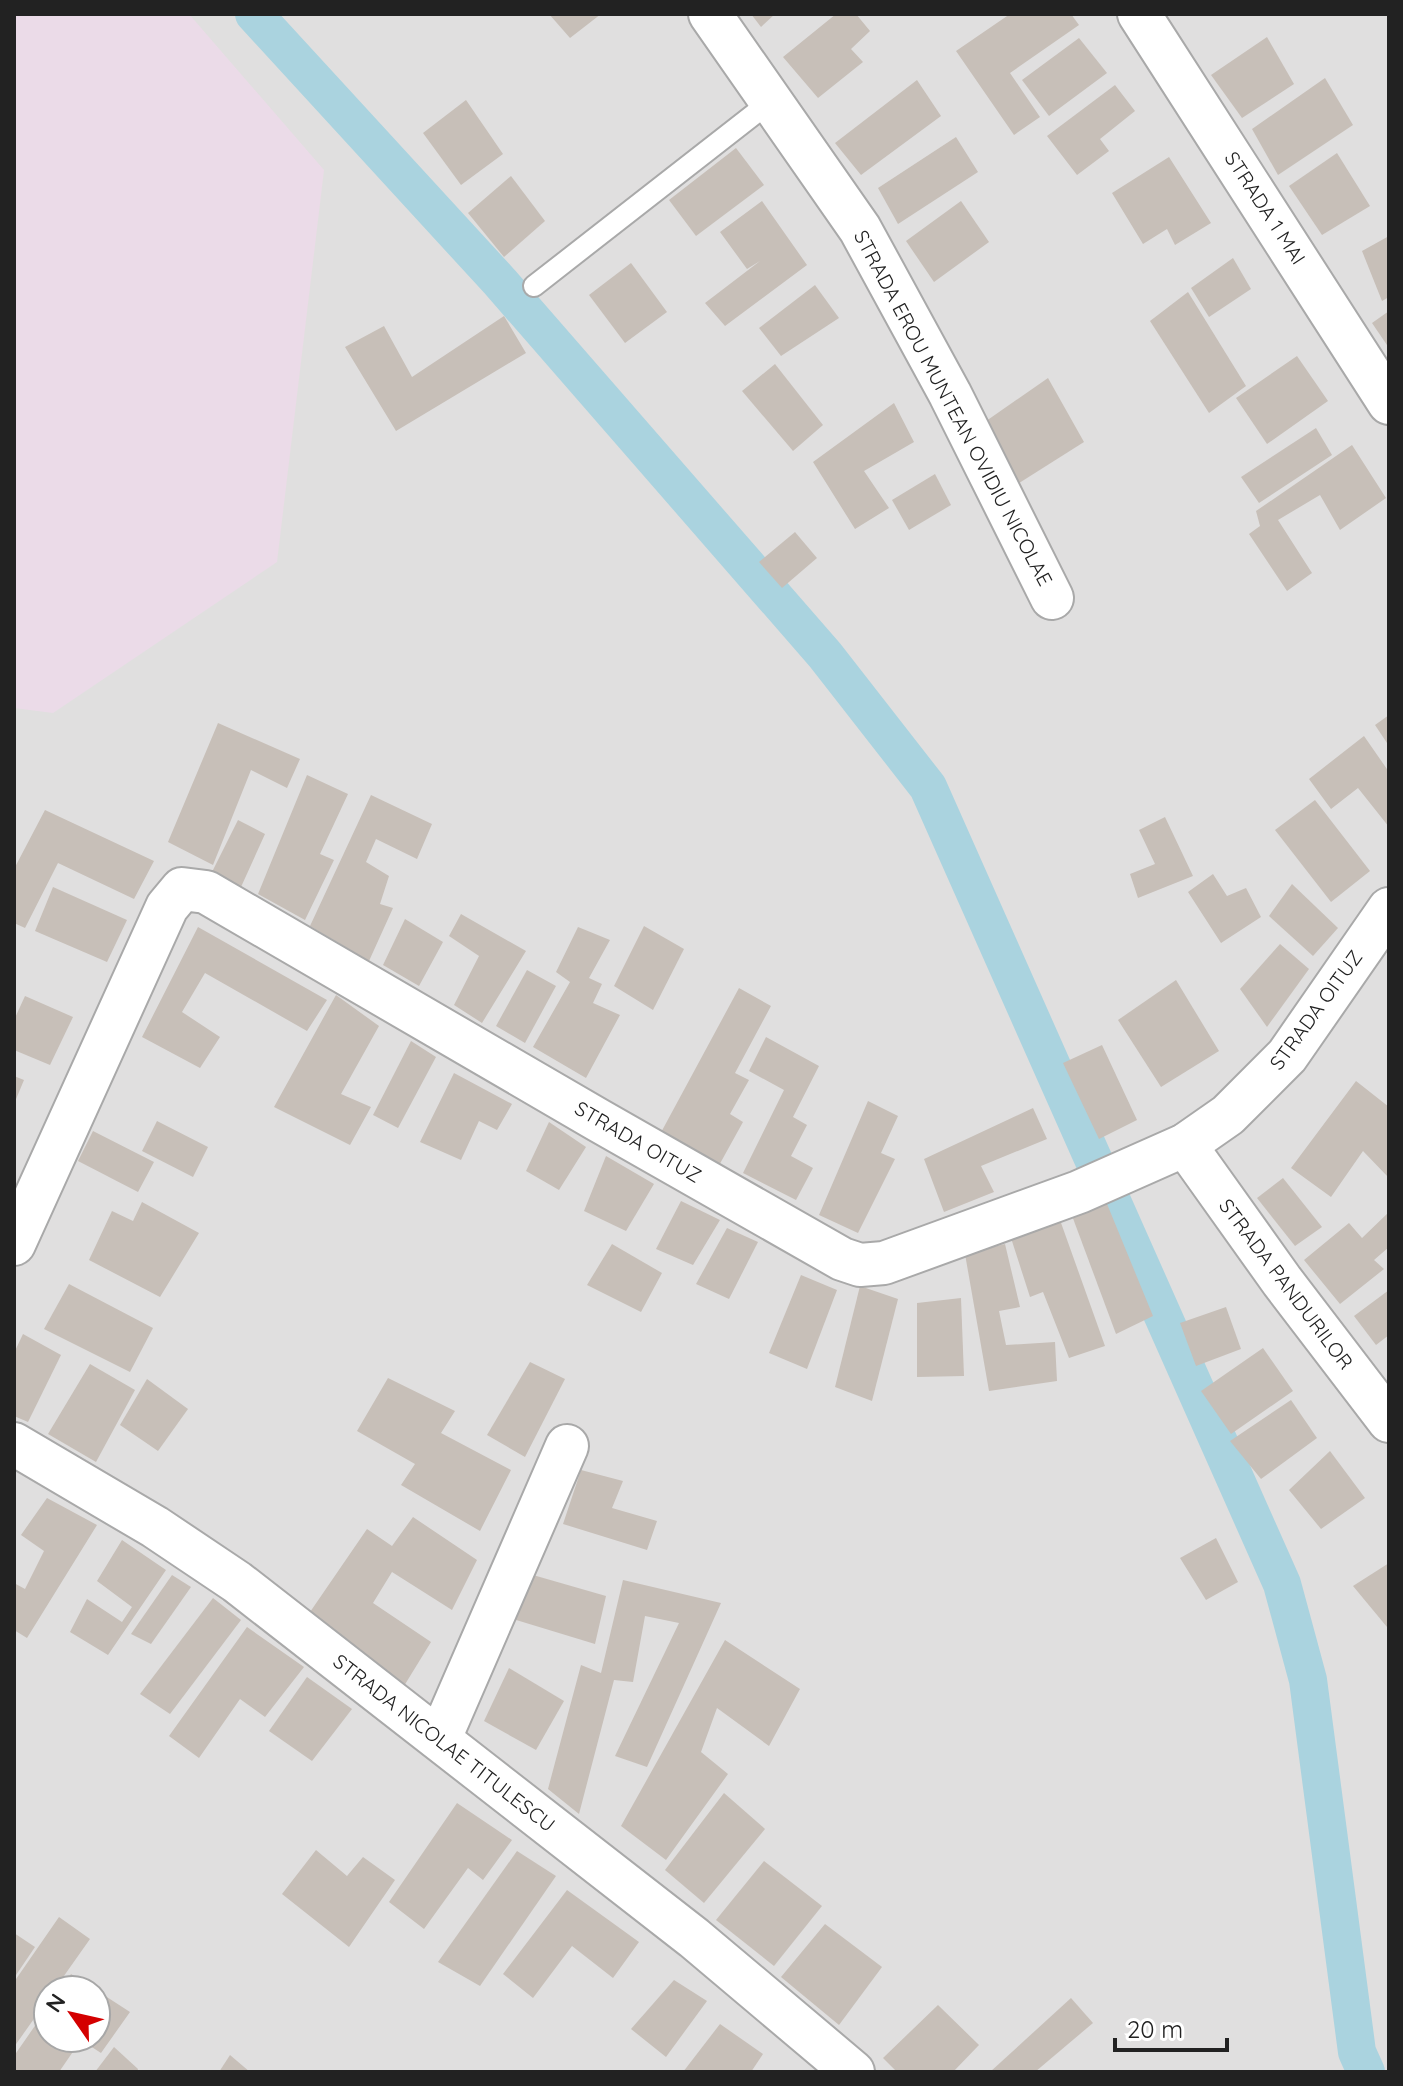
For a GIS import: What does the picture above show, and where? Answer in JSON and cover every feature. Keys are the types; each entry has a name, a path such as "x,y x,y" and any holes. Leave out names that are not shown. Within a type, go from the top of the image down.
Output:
{"street":[{"name":"STRADA EROU MUNTEAN OVIDIU NICOLAE","path":"710,14 860,229 950,394 1052,598"},
{"name":"STRADA 1 MAI","path":"1139,14 1389,403"},
{"name":"STRADA OITUZ","path":"14,1244 167,907 182,889 206,892 598,1120 842,1259 860,1265 884,1263 1079,1192 1185,1145 1228,1115 1287,1056 1389,909"},
{"name":"STRADA PANDURILOR","path":"1185,1145 1282,1281 1389,1421"},
{"name":"STRADA NICOLAE TITULESCU","path":"14,1444 155,1527 237,1582 694,1938 853,2072"},
{"path":"440,1738 567,1446"}],"lane":[{"path":"534,286 771,101"}],"shaded area":[{"path":"14,14 1389,14 1389,2072 14,2072"},
{"path":"14,14 189,14 324,170 277,562 53,713 14,708"}],"building":[{"path":"549,14 601,14 570,38"},
{"path":"751,14 775,14 761,27"},
{"path":"836,14 856,14 870,31 851,49 863,62 818,98 783,57"},
{"path":"1010,14 1071,14 1079,25 1010,73 1040,117 1014,135 956,51"},
{"path":"1267,37 1294,84 1242,118 1211,75"},
{"path":"1079,38 1107,73 1049,116 1022,80"},
{"path":"1325,78 1353,125 1278,175 1252,129"},
{"path":"917,80 941,116 861,175 835,143"},
{"path":"1115,85 1135,111 1100,139 1109,151 1077,175 1047,136"},
{"path":"466,100 503,154 461,185 423,133"},
{"path":"956,137 978,172 898,224 878,188"},
{"path":"736,148 764,185 696,236 669,200"},
{"path":"1337,153 1370,206 1322,235 1289,186"},
{"path":"1169,157 1211,223 1175,245 1167,229 1143,244 1112,193"},
{"path":"511,176 545,221 504,257 468,213"},
{"path":"762,201 807,265 725,326 705,303 760,261 747,269 720,232"},
{"path":"961,201 989,242 934,282 906,241"},
{"path":"1389,236 1389,297 1382,301 1362,251"},
{"path":"1233,258 1251,289 1209,317 1191,288"},
{"path":"631,263 667,312 625,343 589,295"},
{"path":"815,285 839,318 781,356 759,328"},
{"path":"1188,292 1246,386 1209,413 1150,321"},
{"path":"1389,311 1389,348 1372,323"},
{"path":"504,316 526,353 396,431 345,347 384,326 412,377"},
{"path":"1297,356 1328,401 1267,444 1236,398"},
{"path":"775,364 823,425 793,451 742,391"},
{"path":"1048,378 1084,442 1013,487 979,426"},
{"path":"894,403 914,442 864,471 889,508 855,529 813,462"},
{"path":"1316,428 1332,455 1259,503 1241,477"},
{"path":"1352,445 1386,498 1340,530 1320,495 1278,520 1312,573 1287,591 1249,534 1260,526 1256,511"},
{"path":"935,474 951,505 909,530 892,500"},
{"path":"795,532 817,558 782,588 759,562"},
{"path":"1389,715 1389,746 1375,725"},
{"path":"218,723 300,759 287,788 251,770 213,865 168,842"},
{"path":"1364,736 1389,772 1389,827 1358,788 1331,809 1309,779"},
{"path":"307,775 348,794 320,854 334,860 305,920 258,894"},
{"path":"371,795 432,824 417,859 376,839 366,862 389,876 380,904 393,908 369,961 310,926"},
{"path":"1315,800 1370,871 1331,902 1275,830"},
{"path":"45,810 154,861 134,899 58,863 25,928 14,923 14,869"},
{"path":"1165,817 1193,876 1138,898 1130,874 1155,864 1139,830"},
{"path":"238,820 265,834 241,887 212,872"},
{"path":"1213,874 1227,896 1246,888 1261,917 1221,943 1188,892"},
{"path":"1292,884 1338,928 1313,956 1269,916"},
{"path":"53,887 127,920 107,962 35,931"},
{"path":"461,914 526,951 482,1023 454,1005 479,956 449,936"},
{"path":"405,919 443,942 419,986 383,965"},
{"path":"644,926 684,949 653,1010 614,986"},
{"path":"198,927 327,1000 307,1031 205,973 182,1012 220,1037 200,1068 142,1037"},
{"path":"578,927 610,940 589,978 602,984 593,1003 620,1015 586,1078 533,1047 570,982 556,972"},
{"path":"1280,944 1309,969 1267,1027 1240,989"},
{"path":"527,970 556,986 525,1043 496,1026"},
{"path":"1176,980 1219,1051 1161,1087 1118,1020"},
{"path":"739,988 771,1006 735,1073 749,1080 730,1114 743,1122 717,1169 658,1138"},
{"path":"336,995 379,1026 341,1094 371,1107 350,1145 274,1107"},
{"path":"25,996 73,1017 50,1065 14,1050 14,1020"},
{"path":"766,1037 819,1066 793,1117 807,1125 791,1156 813,1168 796,1200 743,1173 784,1090 749,1071"},
{"path":"411,1041 436,1057 398,1128 373,1115"},
{"path":"1102,1045 1137,1120 1099,1139 1063,1063"},
{"path":"454,1073 512,1104 497,1130 479,1121 461,1160 420,1142"},
{"path":"14,1076 24,1080 14,1104"},
{"path":"1356,1081 1389,1107 1389,1178 1363,1151 1331,1197 1291,1168"},
{"path":"868,1101 898,1116 881,1153 895,1159 858,1233 819,1215"},
{"path":"1033,1108 1047,1139 981,1166 994,1192 944,1212 924,1159"},
{"path":"157,1121 208,1147 193,1177 142,1151"},
{"path":"549,1122 586,1147 559,1190 526,1171"},
{"path":"93,1131 154,1162 138,1192 78,1161"},
{"path":"606,1156 654,1184 626,1231 584,1211"},
{"path":"1283,1178 1322,1227 1295,1246 1257,1198"},
{"path":"1105,1199 1153,1316 1116,1334 1071,1213"},
{"path":"681,1201 720,1220 693,1265 656,1249"},
{"path":"142,1202 199,1233 160,1297 89,1260 112,1211 133,1221"},
{"path":"1389,1212 1389,1247 1374,1260 1384,1269 1340,1304 1304,1260 1349,1223 1362,1238"},
{"path":"1060,1220 1105,1346 1069,1358 1043,1292 1030,1297 1011,1238"},
{"path":"727,1228 758,1242 729,1299 696,1284"},
{"path":"612,1244 662,1273 641,1312 587,1285"},
{"path":"1005,1244 1020,1307 999,1311 1006,1345 1055,1342 1057,1381 989,1391 965,1254"},
{"path":"801,1275 837,1290 807,1369 769,1353"},
{"path":"69,1284 153,1328 130,1372 44,1329"},
{"path":"860,1286 898,1299 872,1401 835,1387"},
{"path":"1389,1290 1389,1335 1376,1345 1354,1316"},
{"path":"961,1298 964,1376 917,1377 917,1303"},
{"path":"1226,1307 1241,1349 1196,1366 1180,1323"},
{"path":"23,1334 61,1355 28,1422 14,1416 14,1353"},
{"path":"1263,1348 1293,1391 1231,1434 1201,1391"},
{"path":"530,1362 565,1379 525,1457 487,1435"},
{"path":"90,1364 135,1390 96,1462 48,1434"},
{"path":"388,1378 455,1411 441,1433 511,1470 480,1531 401,1485 415,1464 357,1431"},
{"path":"147,1379 188,1409 158,1451 120,1425"},
{"path":"1291,1400 1317,1438 1261,1479 1230,1441"},
{"path":"1330,1451 1365,1498 1321,1529 1289,1490"},
{"path":"581,1470 623,1481 612,1508 657,1521 647,1550 563,1524"},
{"path":"47,1498 97,1525 27,1638 14,1630 14,1583 25,1589 44,1551 21,1535"},
{"path":"413,1517 477,1560 452,1610 392,1572 373,1603 431,1642 404,1686 308,1615 367,1529 392,1546"},
{"path":"1216,1538 1238,1582 1206,1600 1180,1558"},
{"path":"122,1540 166,1570 108,1655 70,1632 87,1599 122,1622 132,1607 97,1581"},
{"path":"1389,1563 1389,1626 1387,1627 1353,1586"},
{"path":"526,1573 606,1596 595,1644 506,1617"},
{"path":"172,1575 191,1587 151,1644 131,1634"},
{"path":"623,1580 721,1603 647,1767 615,1756 679,1623 645,1616 633,1682 614,1680 579,1814 548,1789 581,1665 601,1673"},
{"path":"213,1598 241,1620 170,1714 140,1694"},
{"path":"247,1627 304,1667 265,1717 240,1699 199,1758 169,1736"},
{"path":"725,1640 800,1689 769,1746 717,1708 701,1752 728,1774 666,1860 621,1826"},
{"path":"509,1668 564,1701 536,1750 484,1721"},
{"path":"307,1677 352,1709 312,1761 269,1731"},
{"path":"724,1793 765,1829 704,1903 665,1870"},
{"path":"457,1803 512,1840 483,1880 468,1868 424,1929 389,1902"},
{"path":"316,1850 347,1876 363,1857 395,1880 349,1947 282,1894"},
{"path":"517,1851 556,1876 480,1986 438,1962"},
{"path":"764,1861 822,1906 774,1966 716,1920"},
{"path":"567,1890 639,1942 613,1978 572,1946 533,1998 503,1974"},
{"path":"59,1917 90,1939 65,1974 32,1974 32,2022 14,2047 14,1982"},
{"path":"825,1924 882,1967 839,2025 781,1977"},
{"path":"14,1933 35,1947 14,1978"},
{"path":"674,1980 707,2001 666,2057 631,2029"},
{"path":"1071,1998 1093,2023 1035,2072 990,2072"},
{"path":"112,2000 130,2012 112,2037"},
{"path":"938,2005 979,2045 953,2072 897,2072 883,2058"},
{"path":"720,2024 763,2054 751,2072 683,2072"},
{"path":"32,2030 32,2054 71,2054 59,2072 14,2072 14,2056"},
{"path":"114,2047 138,2069 137,2072 95,2072 109,2054 112,2054"},
{"path":"230,2055 250,2072 219,2072"}],"waterway":[{"path":"254,14 500,282 825,655 928,787 1282,1584 1308,1680 1357,2052 1366,2072"}]}
